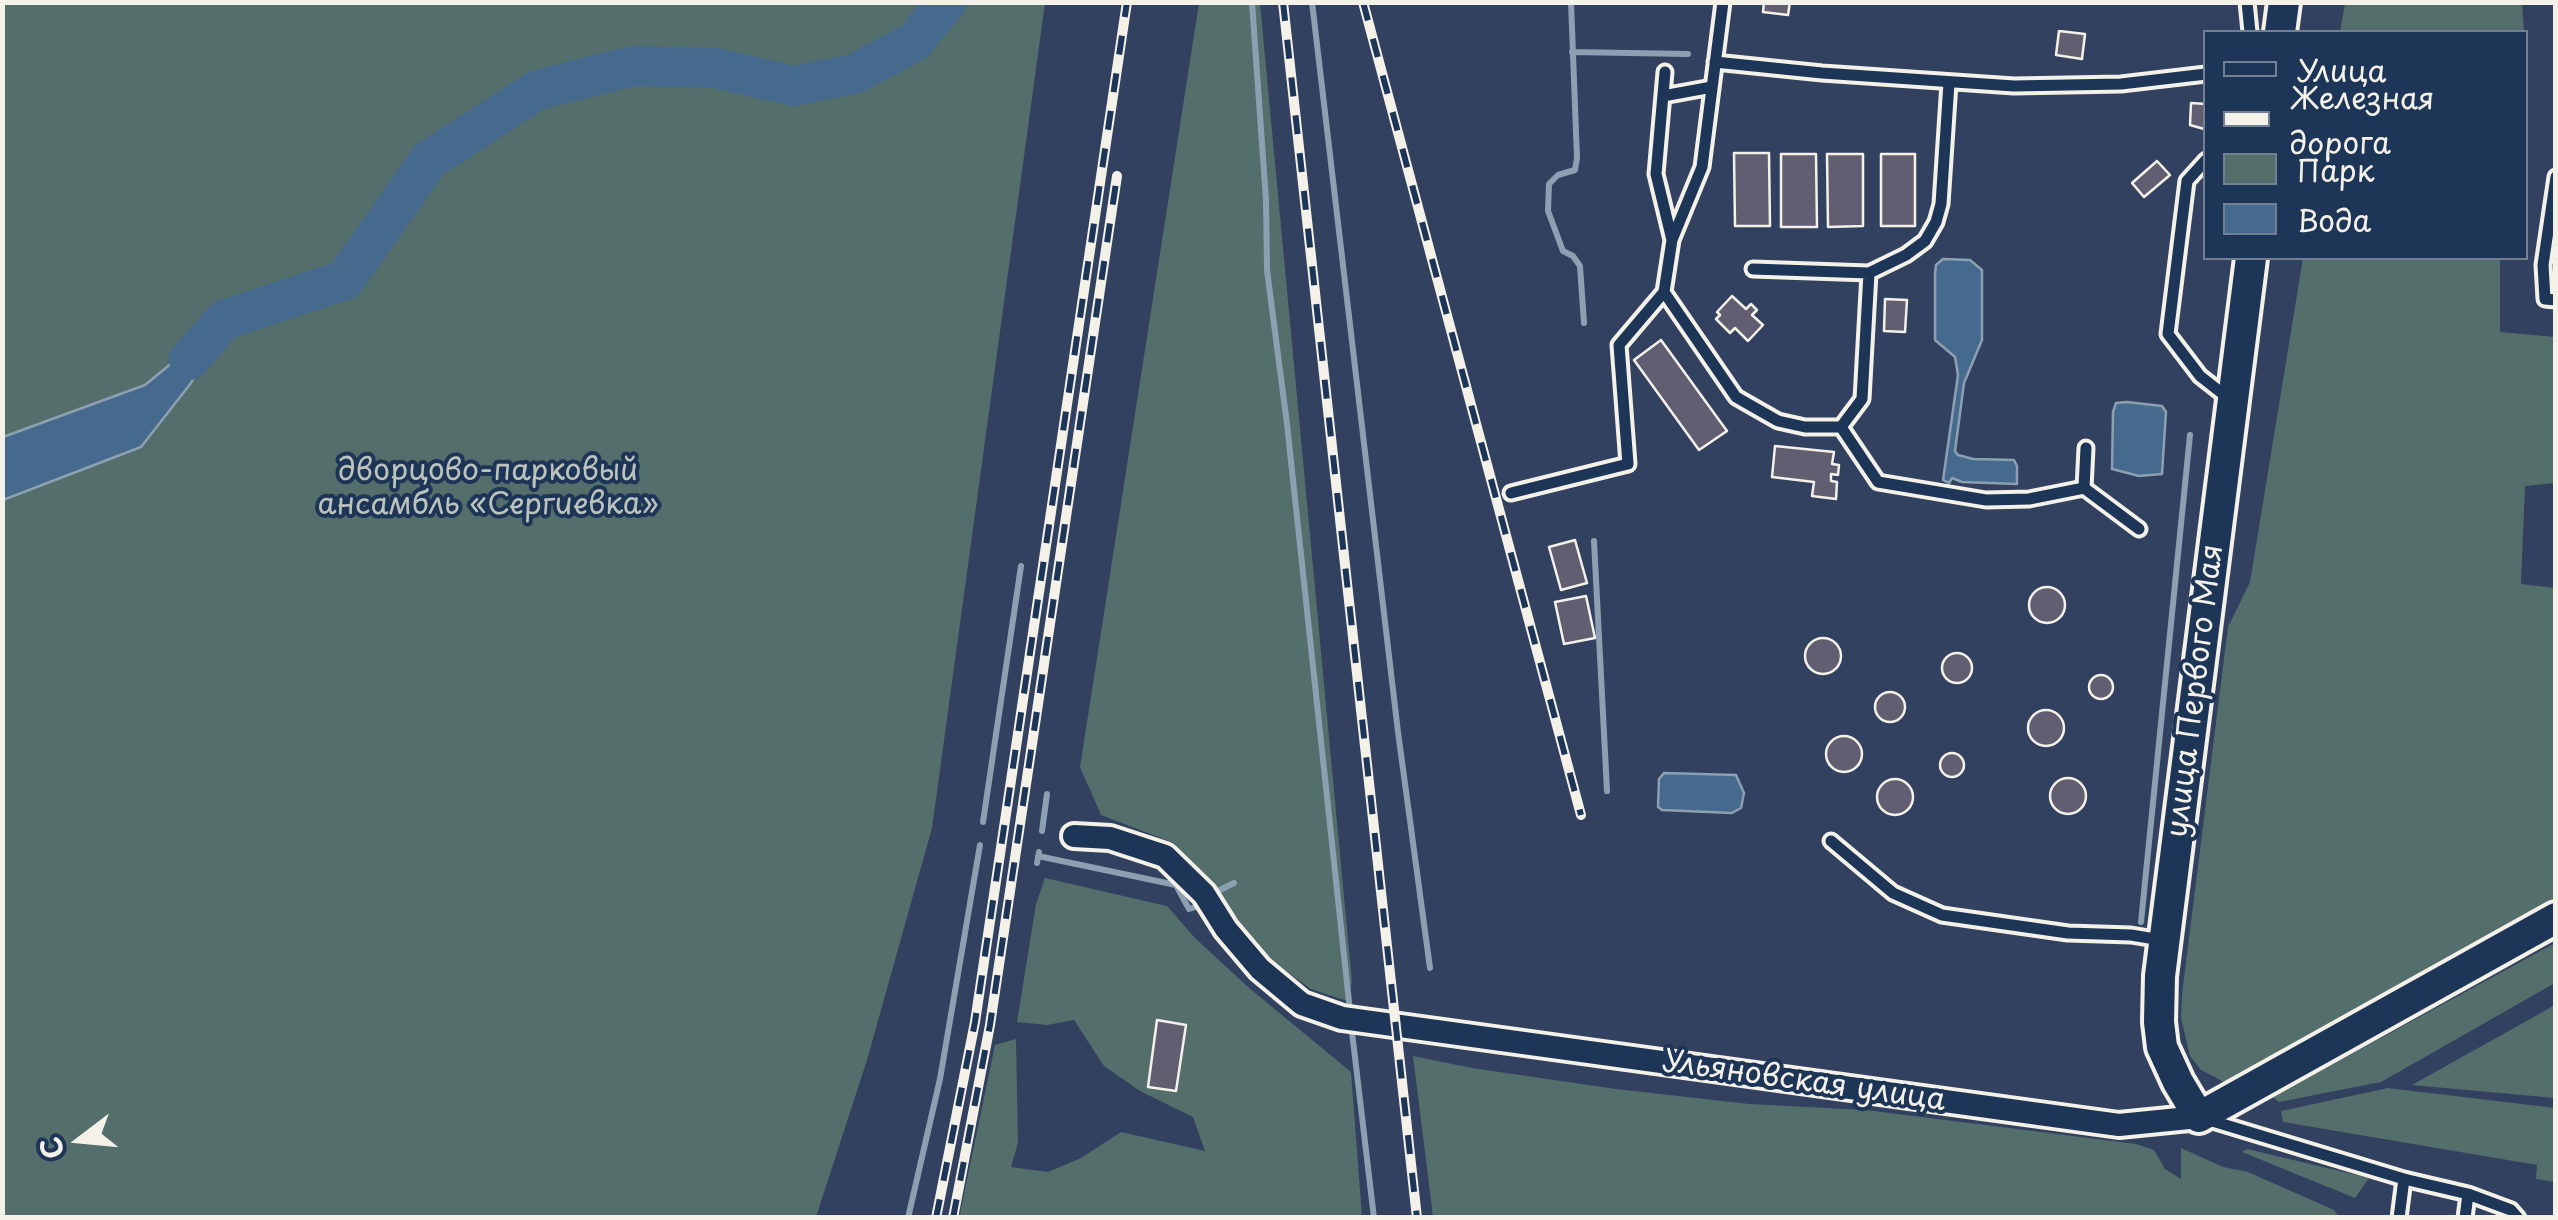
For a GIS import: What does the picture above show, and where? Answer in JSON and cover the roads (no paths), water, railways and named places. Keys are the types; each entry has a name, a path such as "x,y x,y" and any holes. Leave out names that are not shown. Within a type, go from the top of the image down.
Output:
{"street":[{"path":"2280,30 2284,2"},
{"name":"улица Первого Мая","path":"2199,1117 2162,1046 2158,996 2251,260"},
{"name":"Ульяновская улица","path":"1074,836 1110,838 1165,856 1204,894 1226,929 1260,968 1302,1004 1342,1018 2119,1125 2199,1117 2556,918"}],"lane":[{"path":"1511,493 1628,464 1619,345 1664,292 1672,240 1702,166 1723,2"},
{"path":"2247,2 2250,30"},
{"path":"1716,62 1949,84 2060,87 2203,74"},
{"path":"1664,72 1656,174 1672,240"},
{"path":"1753,269 1869,273 1906,256 1925,241 1941,204 1949,84"},
{"path":"1663,96 1712,87"},
{"path":"2203,163 2187,181 2168,334 2200,376 2233,402"},
{"path":"2556,177 2543,265 2545,299 2556,300"},
{"path":"1841,427 1862,399 1869,273"},
{"path":"1664,292 1736,397 1778,420 1841,427"},
{"path":"1841,427 1878,482 1986,500 2029,498 2084,488 2139,529"},
{"path":"2084,488 2086,448"},
{"path":"1832,841 1893,892 1942,915 2068,933 2131,935 2164,941"},
{"path":"2199,1117 2404,1179 2468,1194 2513,1215"},
{"path":"2399,1218 2404,1179"},
{"path":"2466,1218 2468,1194"}],"water":[{"path":"1943,259 1970,260 1982,270 1982,340 1964,383 1955,451 1973,459 2014,460 2017,484 1943,480 1958,375 1955,357 1935,340 1935,274 1936,265"},
{"path":"224,320 191,383 141,447 3,500 3,437 145,385"},
{"path":"2116,403 2162,406 2166,412 2162,474 2139,476 2112,469 2113,412"},
{"path":"1664,773 1736,775 1744,793 1741,808 1732,813 1662,810 1658,807 1659,779"}],"waterway":[{"path":"189,360 224,320 345,280 429,160 537,90 633,66 715,68 794,86 854,74 914,42 947,2"},
{"path":"1252,2 1267,270 1350,1011"},
{"path":"1312,2 1398,732 1430,968"},
{"path":"1571,2 1577,158 1575,170 1558,175 1549,184 1548,211 1563,251 1580,266 1584,323"},
{"path":"1572,52 1688,54"},
{"path":"2141,922 2190,435"},
{"path":"1594,541 1607,791"},
{"path":"983,822 1021,566"},
{"path":"1042,831 1047,794"},
{"path":"908,1218 940,1079 980,845"},
{"path":"1037,863 1039,852"},
{"path":"1038,856 1176,885 1189,909 1199,906"},
{"path":"1218,891 1234,883"},
{"path":"1352,1032 1374,1218"}],"railway":[{"path":"936,1218 975,1022 1127,2"},
{"path":"1283,2 1417,1218"},
{"path":"1363,2 1581,815"},
{"path":"953,1218 990,1025 1117,176"}],"park label":[{"name":"дворцово-парковый ансамбль «Сергиевка»","path":"488,489"}]}
